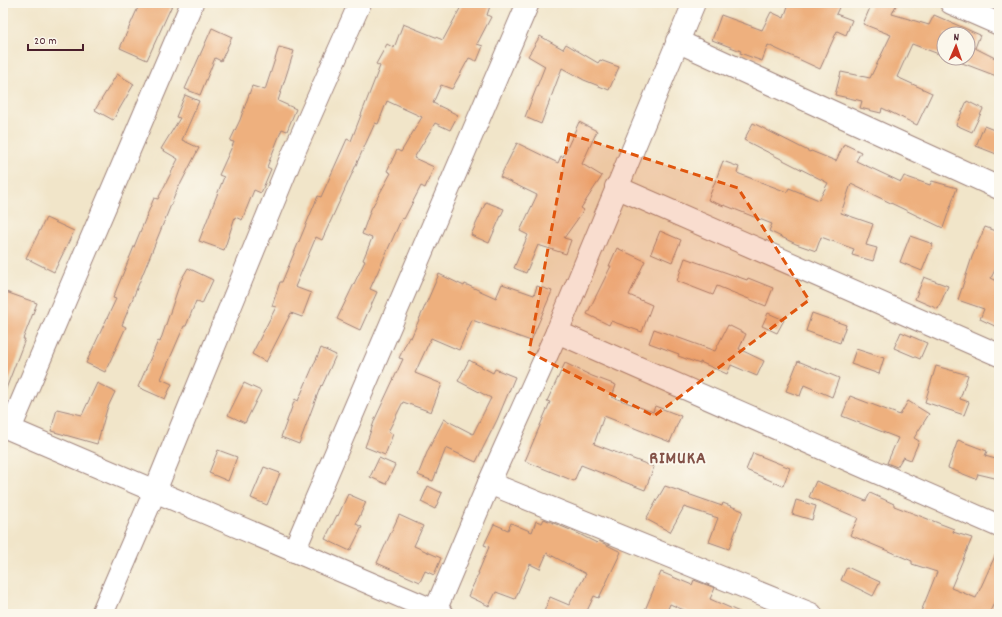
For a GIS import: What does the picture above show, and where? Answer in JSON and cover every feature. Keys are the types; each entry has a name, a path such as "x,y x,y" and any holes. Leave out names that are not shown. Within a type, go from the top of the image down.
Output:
{"street":[{"path":"192,3 6,436 155,491 439,613 489,483 557,332 616,187 694,3"},
{"path":"102,614 155,491 290,161 360,3"},
{"path":"294,551 528,3"},
{"path":"951,3 999,24"},
{"path":"677,42 999,188"},
{"path":"616,187 999,355"},
{"path":"557,332 999,526"},
{"path":"489,483 811,614"}],"highlighted area":[{"path":"569,134 738,188 809,300 654,416 529,352"}],"building":[{"path":"140,3 173,3 147,60 120,48"},
{"path":"463,3 491,3 487,15 491,17 477,44 483,46 477,61 469,58 452,89 441,85 433,103 458,115 450,130 435,123 414,158 434,167 425,188 421,186 404,219 402,218 370,289 377,292 360,330 337,319 365,261 363,260 372,238 362,234 371,209 391,173 387,171 397,150 401,152 422,117 387,101 378,124 375,123 322,240 316,237 295,287 311,293 302,317 291,313 266,362 252,354 276,307 272,306 280,282 282,282 318,196 321,197 347,139 351,141 380,66 376,64 387,44 394,48 403,24 443,40"},
{"path":"789,3 841,3 836,14 852,20 846,35 837,31 820,69 768,45 762,61 712,40 721,15 762,30 771,12 784,18"},
{"path":"872,3 897,3 892,14 929,25 934,15 959,26 936,26 936,53 912,44 897,77 932,93 917,125 882,108 881,113 860,108 862,101 835,95 841,72 870,78 891,35 863,24"},
{"path":"212,28 232,37 221,61 215,58 200,95 185,89"},
{"path":"976,33 980,35 976,45"},
{"path":"540,36 563,49 566,44 598,63 600,60 619,67 609,90 584,80 562,68 541,124 525,117 545,66 528,56"},
{"path":"279,47 294,51 278,101 296,109 287,131 282,129 267,167 271,169 261,193 254,190 242,220 235,217 224,250 199,241 224,177 219,175 234,142 230,141 240,120 252,86 265,90"},
{"path":"976,48 999,60 999,77 970,66 976,66"},
{"path":"117,74 134,84 113,120 95,110"},
{"path":"185,95 199,101 182,140 199,148 179,185 122,325 126,327 105,372 86,363 116,299 113,298 154,198 158,199 178,159 161,149 180,118 176,117"},
{"path":"967,101 983,109 972,132 956,125"},
{"path":"579,122 597,131 582,164 602,176 581,208 584,210 564,238 571,240 566,254 538,245 526,273 514,268 528,235 520,231 537,195 500,177 517,143 558,163 561,156 563,157"},
{"path":"753,123 810,152 811,151 836,161 844,144 861,152 856,161 901,182 904,176 930,185 932,181 957,188 943,228 851,184 841,213 873,224 866,245 877,248 873,261 852,255 854,249 821,237 816,251 796,244 769,231 772,224 708,200 723,161 739,167 737,173 787,192 789,188 819,200 828,183 744,140"},
{"path":"984,126 999,132 999,155 976,146"},
{"path":"486,202 504,209 489,243 471,235"},
{"path":"46,218 74,231 54,272 26,258"},
{"path":"985,227 999,232 999,262 991,278 997,281 999,277 999,328 980,319 984,309 958,300 972,257"},
{"path":"660,231 681,240 672,262 651,253"},
{"path":"910,236 933,244 922,271 900,262"},
{"path":"617,248 645,261 629,295 652,305 642,332 611,321 609,325 587,314 611,266 609,266"},
{"path":"685,258 747,280 748,278 773,288 766,306 717,286 713,295 677,281"},
{"path":"188,268 213,280 202,304 196,301 161,379 172,384 165,399 138,387 158,341 160,342 181,280"},
{"path":"439,274 464,286 465,284 496,298 502,284 534,295 537,286 552,291 531,341 472,320 459,350 431,338 415,373 442,384 431,412 403,402 388,432 393,434 385,455 365,447 375,419 403,359 399,358 409,337 411,338"},
{"path":"924,277 948,286 938,309 915,299"},
{"path":"3,291 37,303 4,394 3,394"},
{"path":"768,313 784,320 777,333 762,326"},
{"path":"812,313 846,325 840,343 806,331"},
{"path":"728,325 746,334 739,349 764,361 757,376 731,365 727,374 700,362 700,364 678,356 679,354 649,343 654,329 715,351"},
{"path":"901,332 927,343 920,359 894,348"},
{"path":"321,348 336,355 322,386 321,385 299,444 281,437 295,399 298,401"},
{"path":"856,349 884,358 879,374 851,364"},
{"path":"469,360 493,373 495,369 515,377 497,420 476,462 446,448 433,481 418,475 428,450 444,419 473,434 491,398 458,381"},
{"path":"798,361 839,378 832,397 804,385 800,396 786,391"},
{"path":"565,363 592,376 616,385 612,397 653,412 655,406 681,416 670,442 604,416 594,444 654,467 645,490 581,465 574,481 525,461 550,402 547,401"},
{"path":"936,366 968,375 960,399 969,402 964,415 925,402"},
{"path":"97,383 115,392 107,409 97,444 51,431 57,409 82,415"},
{"path":"244,383 261,391 245,423 228,415"},
{"path":"850,396 900,415 908,401 929,414 914,438 919,441 911,460 903,457 897,467 887,463 898,438 842,416"},
{"path":"958,440 987,451 985,456 999,460 999,479 978,474 976,479 948,468"},
{"path":"218,450 237,457 228,481 209,473"},
{"path":"753,453 790,468 783,486 746,470"},
{"path":"379,458 395,465 386,484 370,477"},
{"path":"264,467 280,473 267,505 251,498"},
{"path":"816,481 866,501 870,493 894,504 894,506 954,529 953,532 972,538 951,588 976,598 999,547 999,592 989,614 920,614 937,572 912,564 912,561 850,535 858,518 809,497"},
{"path":"428,486 442,493 435,509 421,502"},
{"path":"665,486 722,506 723,503 743,511 729,549 709,542 718,518 684,507 670,532 646,519"},
{"path":"348,494 366,502 356,524 362,527 350,551 325,539"},
{"path":"796,500 816,506 812,520 792,514"},
{"path":"399,515 423,526 414,546 441,558 434,575 425,571 420,582 377,563"},
{"path":"544,519 597,543 599,541 621,552 599,598 594,596 586,613 589,614 543,614 550,597 569,605 586,574 547,553 540,569 530,564 515,599 496,592 489,606 468,596 489,547 484,545 494,524 508,530 511,523 532,532 536,521 542,523"},
{"path":"847,567 880,582 873,596 841,580"},
{"path":"661,572 692,585 694,580 715,588 710,599 744,614 693,614 670,604 666,614 654,614 645,610"}],"district":[{"name":"RIMUKA","path":"678,459"}]}
